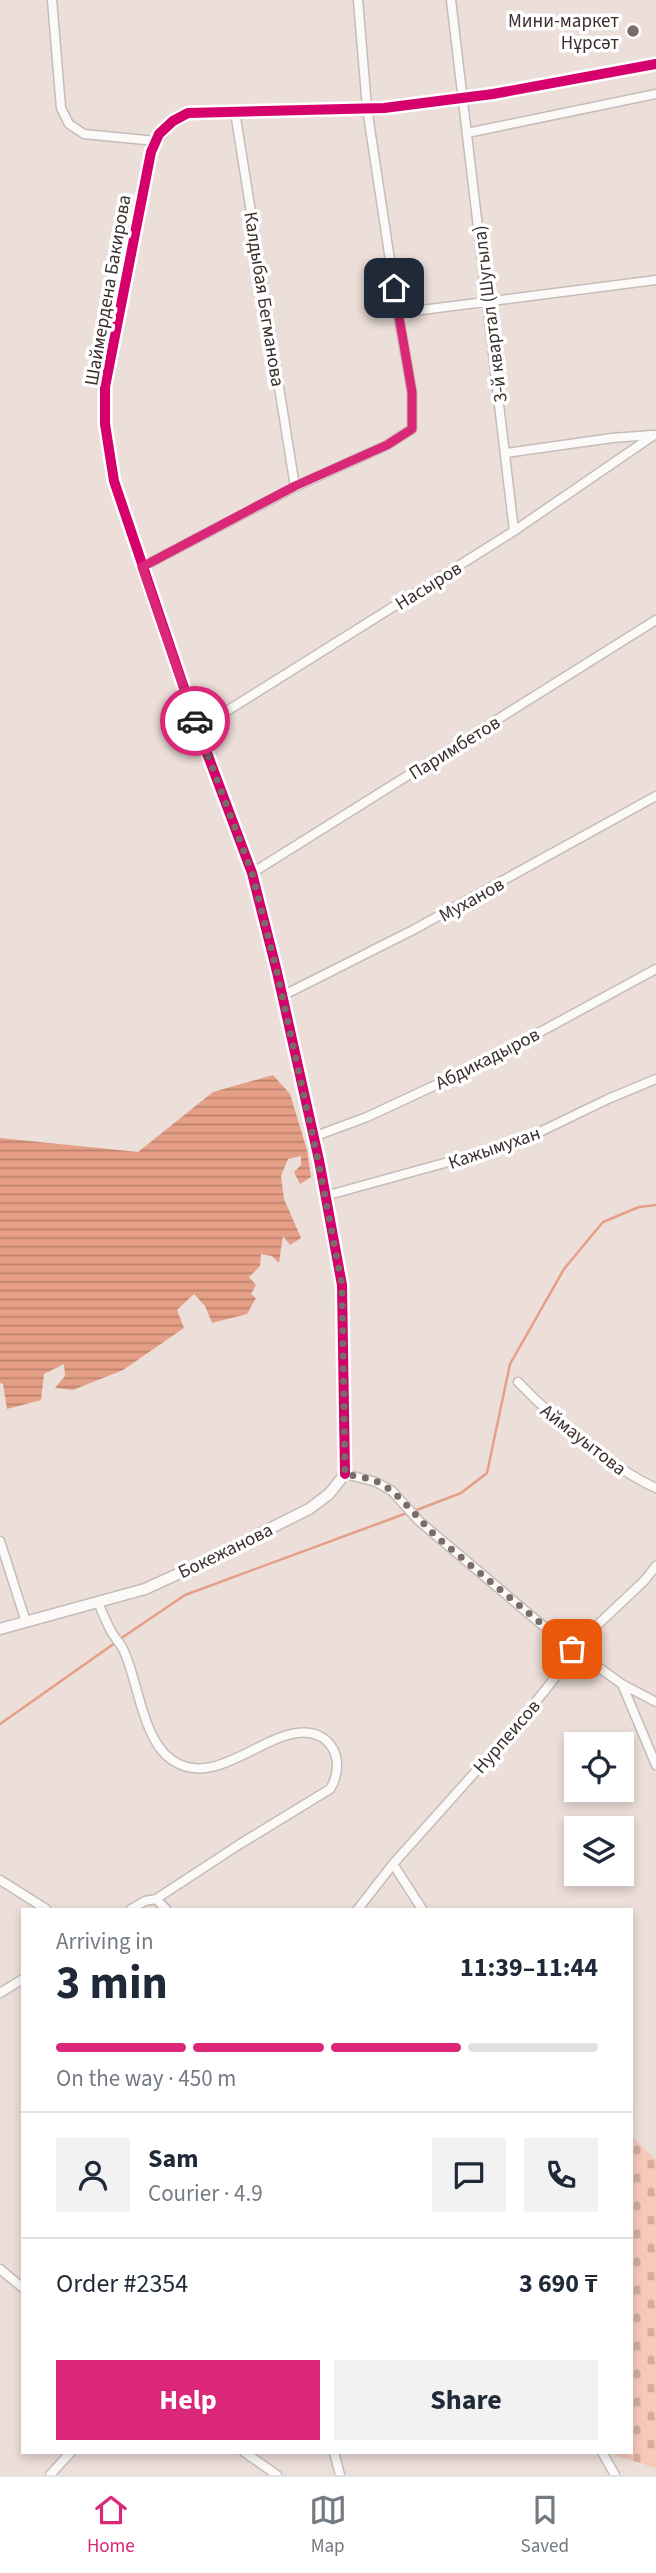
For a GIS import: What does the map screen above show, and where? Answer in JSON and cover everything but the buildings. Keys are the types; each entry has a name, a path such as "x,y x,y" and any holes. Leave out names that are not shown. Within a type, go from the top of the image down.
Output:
{"street":[{"path":"52,0 61,108 69,124 84,134 156,141"},
{"path":"142,567 295,486 387,445 412,429 412,392 367,108 358,0"},
{"name":"3-й квартал (Шугыла)","path":"451,0 514,531"},
{"name":"Шаймердена Бакирова","path":"345,1474 342,1285 282,996 252,873 198,729 114,481 105,424 105,387 151,152 159,134 173,121 188,113 367,108 463,97 656,64"},
{"path":"467,133 656,94"},
{"name":"Калдыбая Бегманова","path":"235,112 295,486"},
{"path":"398,313 656,280"},
{"path":"506,453 612,438 655,435"},
{"name":"Насыров","path":"198,729 514,531 655,435"},
{"name":"Паримбетов","path":"252,873 656,620"},
{"name":"Муханов","path":"282,996 414,930 656,796"},
{"name":"Абдикадыров","path":"313,1137 367,1117 485,1062 656,969"},
{"name":"Кажымухан","path":"325,1196 517,1143 656,1079"},
{"name":"Аймауытова","path":"518,1382 547,1412 634,1478 656,1488"},
{"path":"345,1474 376,1482 392,1491 419,1521 572,1649 622,1684 656,1702"},
{"name":"Бокежанова","path":"0,1629 145,1589 309,1509 329,1494 345,1474"},
{"path":"0,1541 26,1622"},
{"name":"Нурпеисов","path":"359,1908 393,1864 519,1723 561,1670 572,1649 644,1581 656,1566"},
{"path":"98,1602 112,1633 123,1649 137,1696 155,1740 172,1761 188,1767 209,1767 227,1762 281,1737 298,1733 313,1734 325,1740 339,1761 337,1778 330,1789 156,1899 145,1900 133,1908"},
{"path":"622,1684 656,1765"},
{"path":"393,1864 421,1908"},
{"path":"0,1880 44,1908"},
{"path":"156,1899 165,1908"},
{"path":"0,1993 21,1980"},
{"path":"0,2269 21,2284"},
{"path":"50,2475 69,2454"},
{"path":"247,2454 277,2475"},
{"path":"335,2454 340,2475"},
{"path":"603,2454 615,2475"}],"green space":[{"path":"633,2137 656,2160 656,2468 616,2454 633,2454"}],"shaded area":[{"path":"273,1075 290,1094 307,1150 311,1177 300,1184 294,1172 301,1165 301,1156 288,1159 281,1176 284,1199 301,1238 290,1245 283,1236 279,1263 272,1256 261,1254 260,1266 249,1277 256,1285 251,1294 256,1298 247,1314 212,1323 205,1306 194,1294 177,1310 184,1328 123,1370 73,1390 55,1388 65,1376 64,1364 44,1374 41,1400 7,1409 3,1384 0,1383 0,1138 138,1152 213,1092"}],"waterway":[{"path":"414,1511 461,1493 487,1473 510,1364 564,1269 603,1222 639,1207 656,1205"},
{"path":"120,1639 185,1595 407,1513"},
{"path":"0,1724 115,1643"}],"cycle path":[{"path":"345,1474 342,1285 319,1160 277,972 252,873 198,729 114,481 105,424 105,387 151,152 159,134 173,121 188,113 384,108 493,94 656,64"}],"way so far":[{"path":"195,721 252,873 277,972 318,1160 342,1285 345,1474 376,1482 392,1491 439,1539 572,1649"}],"place":[{"name":"Мини-маркет Нұрсәт","path":"633,31"}],"route":[{"path":"195,721 142,567 295,486 387,445 412,429 412,392 394,288"}]}
